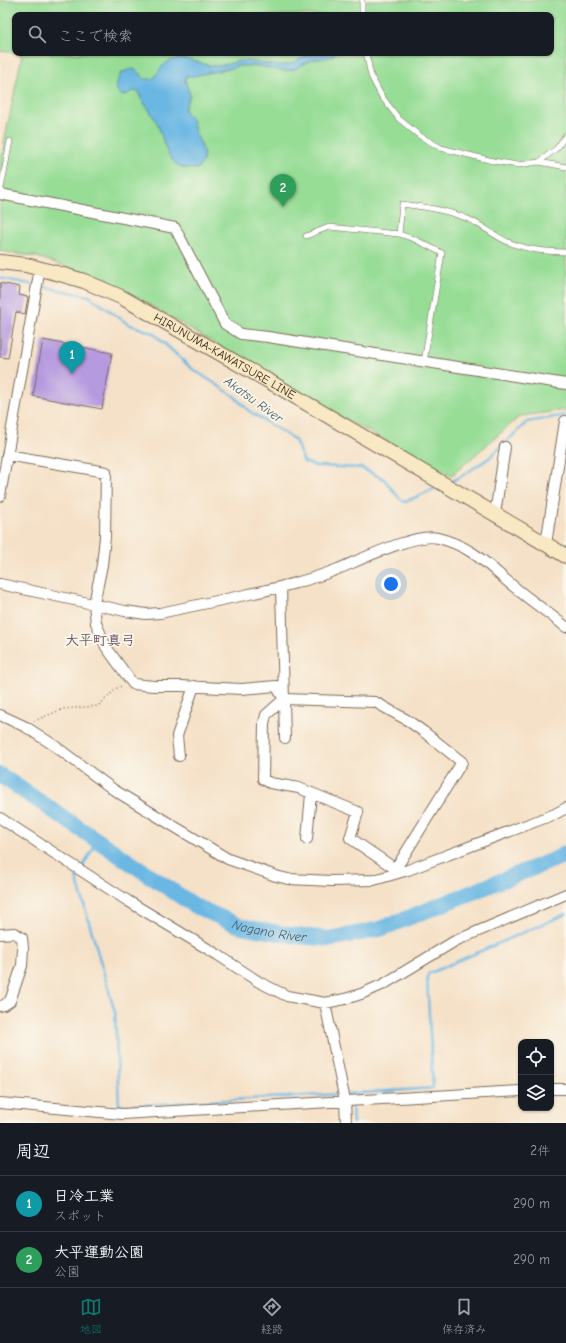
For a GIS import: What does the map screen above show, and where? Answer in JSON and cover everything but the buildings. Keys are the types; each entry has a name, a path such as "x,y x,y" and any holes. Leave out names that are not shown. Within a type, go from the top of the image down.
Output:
{"main road":[{"name":"HIRUNUMA-KAWATSURE LINE","path":"0,262 40,268 84,281 121,297 272,383 495,514"},
{"path":"495,514 566,556"}],"street":[{"path":"0,194 175,228 225,324 241,334 566,384"},
{"path":"0,496 40,268"},
{"path":"546,544 563,460 565,421"},
{"path":"495,514 505,447"},
{"path":"7,455 106,472 105,537 102,565 94,604 96,623 106,646 133,684 242,689 276,686 284,699"},
{"path":"0,584 146,614 160,614 315,578 376,553 426,537 437,537 457,544 476,554 517,590 566,627"},
{"path":"281,587 285,738"},
{"path":"179,756 177,736 194,686"},
{"path":"284,699 376,702 413,724 462,762 400,862 394,868 350,838 358,812 311,794 299,788 270,783 263,778 264,723 266,715 284,699"},
{"path":"0,715 23,726 55,746 114,790 228,859 288,879 332,882 374,880 408,870 555,814 566,808"},
{"path":"307,839 311,794"},
{"path":"0,818 128,901 218,955 259,982 286,996 325,1003 361,994 390,980 455,941 566,894"},
{"path":"0,934 15,933 22,938 23,948 22,966 10,1001 0,1006"},
{"path":"325,1003 345,1101 346,1123"},
{"path":"554,1089 566,1088"},
{"path":"0,1103 122,1114 518,1091"}],"lane":[{"path":"362,0 362,12"},
{"path":"367,56 371,76 382,97 399,119 420,136 441,148 518,166 539,162 566,167"},
{"path":"539,162 557,148 566,135"},
{"path":"0,194 10,141"},
{"path":"398,234 402,204 447,211 469,220 506,241 524,246 566,252"},
{"path":"306,236 329,227 398,234 414,239 442,253 424,362"}],"path":[{"path":"23,726 62,709 98,706 118,687 133,684"}],"green space":[{"path":"0,0 566,0 566,410 520,416 451,476 306,398 108,280 37,257 0,251 0,163 22,56 554,56 554,12 12,12 12,53 0,51"}],"water":[{"path":"332,56 313,60 287,71 261,66 237,66 193,76 186,76 185,80 190,95 184,110 194,124 195,132 202,146 204,155 201,164 197,169 181,167 171,159 165,147 159,128 139,92 135,91 128,93 125,96 121,95 116,87 121,73 135,69 145,79 153,79 165,64 176,59 187,59 215,66 239,61 285,65 304,57"}],"waterway":[{"name":"Akatsu River","path":"0,278 34,285"},
{"name":"Akatsu River","path":"39,286 89,296 128,324 153,333 191,368 234,396 249,411 295,440 304,462 316,466 361,468 384,479 399,498 405,502 438,487"},
{"name":"Akatsu River","path":"450,482 489,458 527,422 566,415"},
{"name":"Nagano River","path":"0,775 195,906 240,926 290,935 330,939 380,929 558,858 566,853"},
{"path":"82,868 98,840"},
{"path":"79,872 76,877 115,1012 119,1106 341,1094"},
{"path":"346,1094 433,1088 428,974 566,914"},
{"path":"352,1104 353,1123"}],"place":[{"name":"大平運動公園","path":"283,207"},
{"name":"日冷工業","path":"72,374"}],"district":[{"name":"大平町真弓","path":"100,640"}]}
